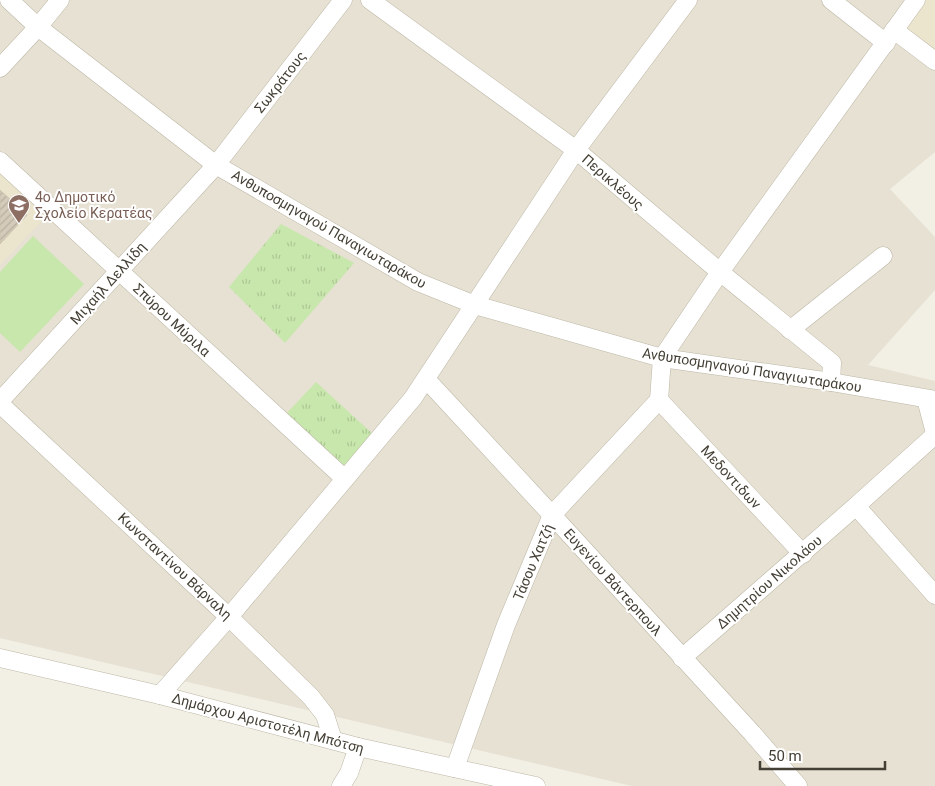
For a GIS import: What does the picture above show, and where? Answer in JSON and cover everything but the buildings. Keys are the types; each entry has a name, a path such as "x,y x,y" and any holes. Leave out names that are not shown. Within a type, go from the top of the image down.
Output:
{"street":[{"name":"Ανθυποσμηναγού Παναγιωταράκου","path":"9,0 38,27 216,165 418,282 474,305 662,358 831,382 931,399"},
{"path":"0,68 60,0"},
{"name":"Σωκράτους","path":"216,165 343,0"},
{"name":"Περικλέους","path":"370,0 576,150 720,272 832,363 831,382"},
{"path":"160,695 229,617 413,398 576,150 688,0"},
{"path":"831,0 935,61"},
{"path":"659,400 662,358 720,272 916,0"},
{"name":"Σπύρου Μύριλα","path":"0,161 345,479"},
{"name":"Μιχαήλ Δελλίδη","path":"0,403 216,165"},
{"path":"790,330 883,256"},
{"name":"Ευγενίου Βάντερπουλ","path":"426,379 552,514 798,786"},
{"path":"931,399 935,434"},
{"name":"Τάσου Χατζή","path":"455,768 506,625 552,514 659,400"},
{"name":"Μεδοντιδων","path":"659,400 803,554"},
{"name":"Κωνσταντίνου Βάρναλη","path":"0,403 229,617 311,697 325,715 333,740"},
{"name":"Δημητρίου Νικολάου","path":"682,658 803,554 935,434"},
{"path":"856,506 935,595"},
{"name":"Δημάρχου Αριστοτέλη Μπότση","path":"0,658 160,695 358,747 455,768 502,782 536,786"},
{"path":"341,786 349,773 358,747"}],"shaded area":[{"path":"0,0 935,0 935,152 890,189 935,237 935,290 868,365 935,381 935,786 632,786 0,638"},
{"path":"919,0 935,0 935,57 897,29"},
{"name":"4ο Δημοτικό Σχολείο Κερατέας","path":"0,174 46,216 0,265"}],"green space":[{"path":"281,224 354,263 285,343 229,287"},
{"path":"33,236 84,284 20,352 0,333 0,272"},
{"path":"316,382 375,436 342,470 285,415"}],"place":[{"name":"4ο Δημοτικό Σχολείο Κερατέας","path":"19,224"}]}
